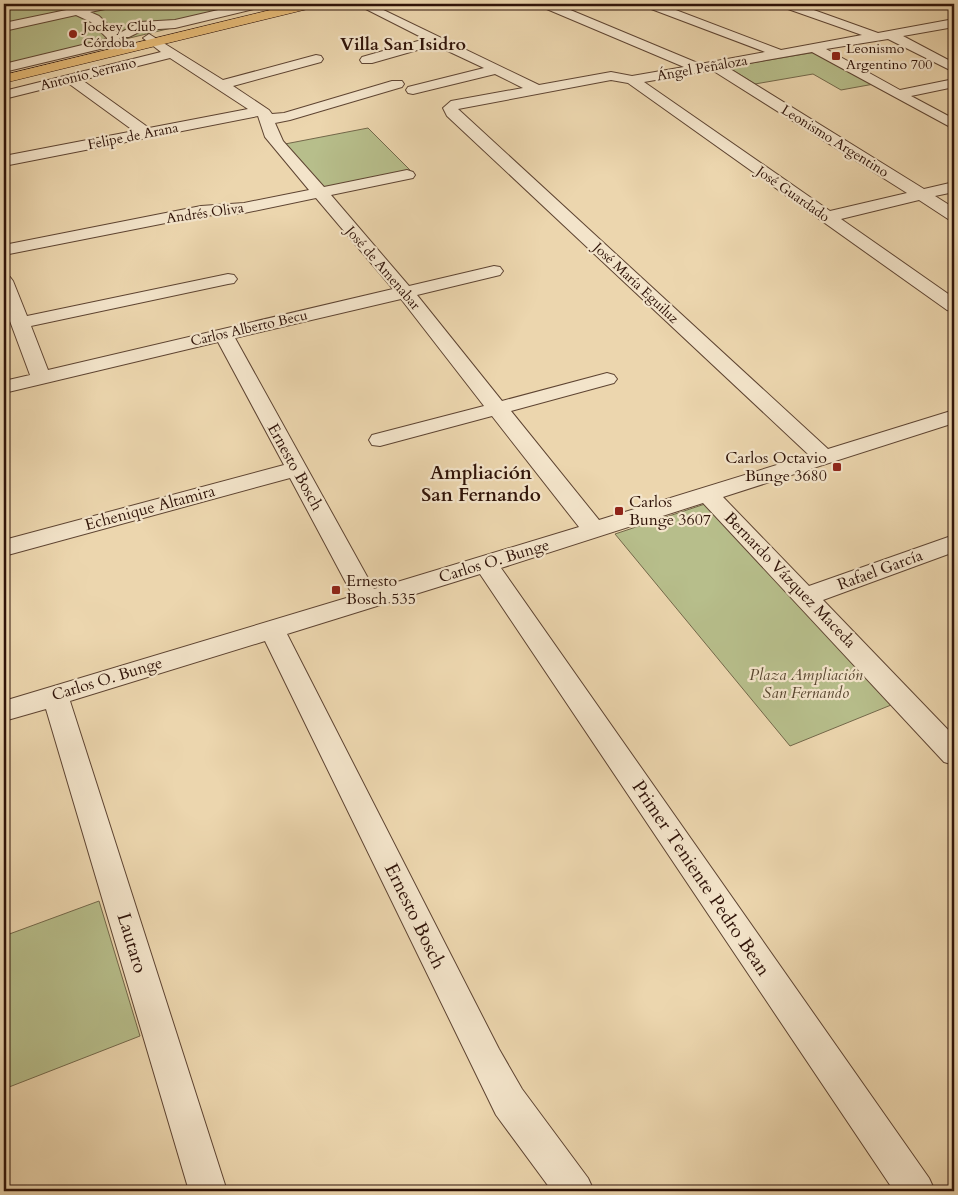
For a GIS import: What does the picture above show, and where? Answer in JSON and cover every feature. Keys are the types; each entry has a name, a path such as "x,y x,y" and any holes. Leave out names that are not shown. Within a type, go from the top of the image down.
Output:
{"main road":[{"path":"4,73 129,27 290,4"},
{"path":"4,78 129,27 311,4"}],"street":[{"path":"4,68 129,27 175,24 258,4"},
{"path":"362,4 537,89"},
{"name":"Leonismo Argentino","path":"546,4 708,67 954,215"},
{"path":"652,4 781,54"},
{"path":"792,6 883,35 954,68"},
{"path":"559,9 545,14 644,57"},
{"path":"81,10 129,27"},
{"path":"4,27 81,10 129,27 173,53 265,115"},
{"name":"Ángel Peñaloza","path":"450,108 456,104 610,76 632,80 954,23"},
{"path":"366,60 437,40"},
{"path":"814,48 954,125"},
{"name":"Antonio Serrano","path":"4,95 173,53"},
{"path":"222,85 316,59"},
{"path":"413,90 496,69"},
{"path":"70,78 146,133"},
{"name":"José Guardado","path":"632,80 954,306"},
{"path":"899,94 954,83"},
{"name":"Felipe de Arana","path":"4,161 146,133 265,115 285,117 397,84"},
{"name":"José María Eguiluz","path":"450,108 452,113 824,457"},
{"name":"José de Amenabar","path":"265,115 272,137 405,292 593,529"},
{"name":"Andrés Oliva","path":"4,250 200,211 244,208 407,175"},
{"path":"826,217 954,187"},
{"name":"Carlos Alberto Becu","path":"4,387 494,271"},
{"path":"20,323 228,279"},
{"path":"4,281 41,378"},
{"name":"Ernesto Bosch","path":"223,334 368,600"},
{"path":"380,440 607,379"},
{"name":"Carlos O. Bunge","path":"4,711 486,564 954,416"},
{"name":"Echenique Altamira","path":"4,548 296,469"},
{"name":"Bernardo Vázquez Maceda","path":"707,494 806,596 954,754"},
{"name":"Rafael García","path":"806,596 954,544"},
{"name":"Primer Teniente Pedro Bean","path":"486,564 916,1191"},
{"name":"Ernesto Bosch","path":"272,630 487,1062 510,1102 576,1191"},
{"name":"Lautaro","path":"55,695 208,1191"}],"green space":[{"name":"Jockey Club Córdoba","path":"4,4 272,4 4,68"},
{"path":"816,52 874,84 841,90 813,74 755,84 728,67"},
{"path":"368,128 410,170 323,188 285,144"},
{"name":"Plaza Ampliación San Fernando","path":"708,503 896,703 790,746 615,534"},
{"path":"99,901 140,1036 4,1089 4,936"}],"place":[{"name":"Jockey Club Córdoba","path":"73,34"},
{"name":"Leonismo Argentino 700","path":"836,56"},
{"name":"Carlos Octavio Bunge 3680","path":"837,467"},
{"name":"Carlos Bunge 3607","path":"619,511"},
{"name":"Ernesto Bosch 535","path":"336,590"}],"district":[{"name":"Villa San Isidro","path":"403,44"},
{"name":"Ampliación San Fernando","path":"481,484"}]}
